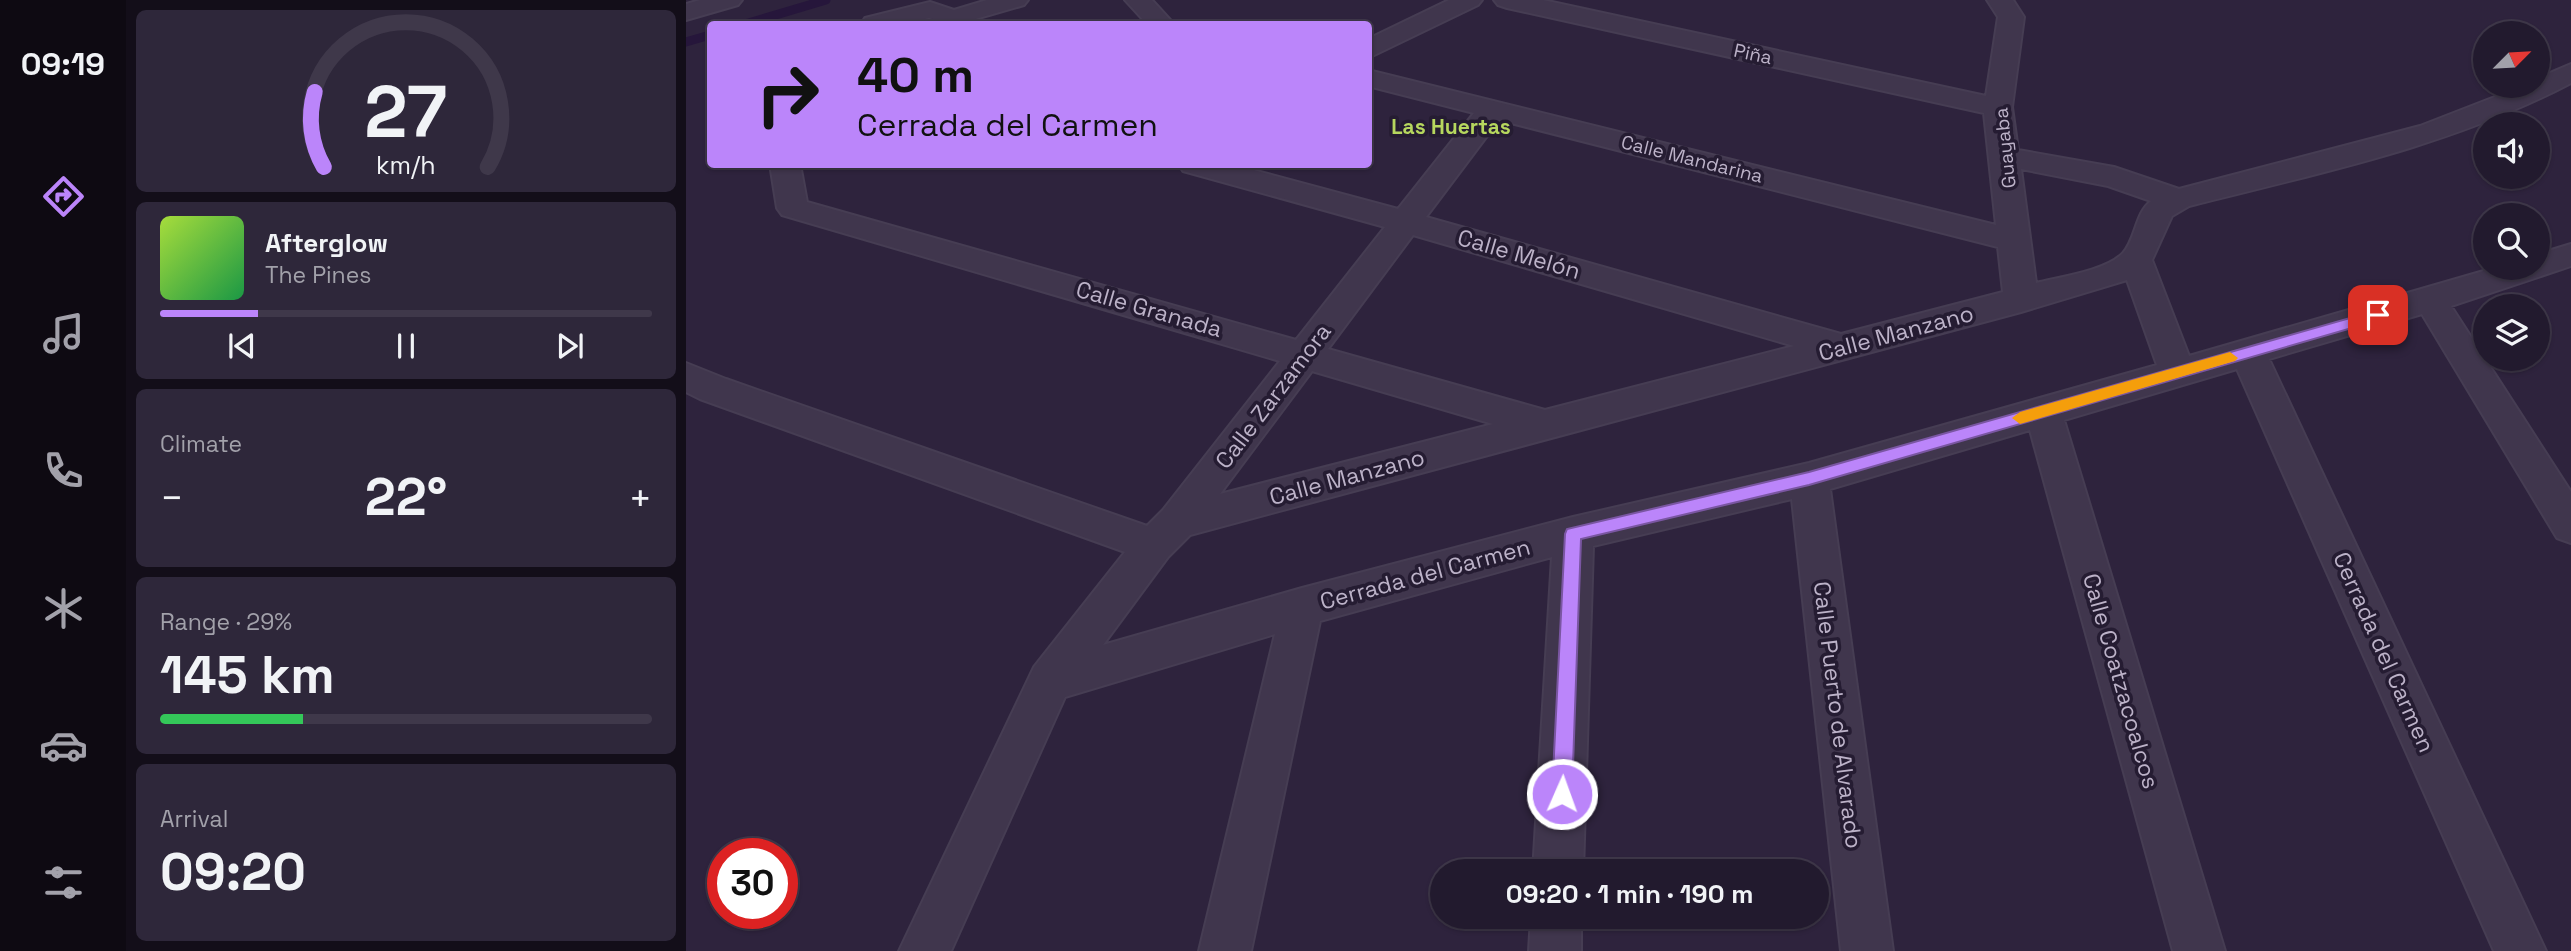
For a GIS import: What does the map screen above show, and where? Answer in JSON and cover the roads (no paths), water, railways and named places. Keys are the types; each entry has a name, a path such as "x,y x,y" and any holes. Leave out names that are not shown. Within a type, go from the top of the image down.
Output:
{"street":[{"path":"686,12 729,0"},
{"path":"886,21 930,10 954,21 1015,0"},
{"path":"1138,0 1158,21"},
{"path":"1372,48 1469,0"},
{"name":"Piña","path":"1507,0 1998,107"},
{"name":"Guayaba","path":"2000,0 2011,17 1998,107 2021,300"},
{"path":"2178,373 2136,260 2159,210 2178,200 2304,168 2475,118 2571,72"},
{"name":"Calle Mandarina","path":"1372,79 2015,240"},
{"name":"Calle Zarzamora","path":"925,951 1050,681 1492,109"},
{"path":"2004,157 2115,177 2178,200"},
{"name":"Calle Granada","path":"786,168 793,208 1546,425"},
{"name":"Calle Melón","path":"1209,168 1843,347"},
{"path":"2550,261 2571,255"},
{"name":"Calle Manzano","path":"1165,533 1546,425 2109,276 2136,260"},
{"name":"Cerrada del Carmen","path":"1050,681 1302,607 1573,534 1809,479 2492,280"},
{"path":"2430,300 2571,526"},
{"name":"Cerrada del Carmen","path":"2248,353 2520,951"},
{"path":"686,376 713,389 1165,533"},
{"name":"Calle Coatzacoalcos","path":"2043,411 2199,951"},
{"name":"Calle Puerto de Alvarado","path":"1809,479 1867,951"},
{"path":"1560,859 1573,534"},
{"path":"1225,951 1302,607"},
{"path":"1555,951 1556,929"}],"waterway":[{"path":"755,21 826,0"},
{"path":"686,42 707,36"}],"district":[{"name":"Las Huertas","path":"1451,126"}]}
